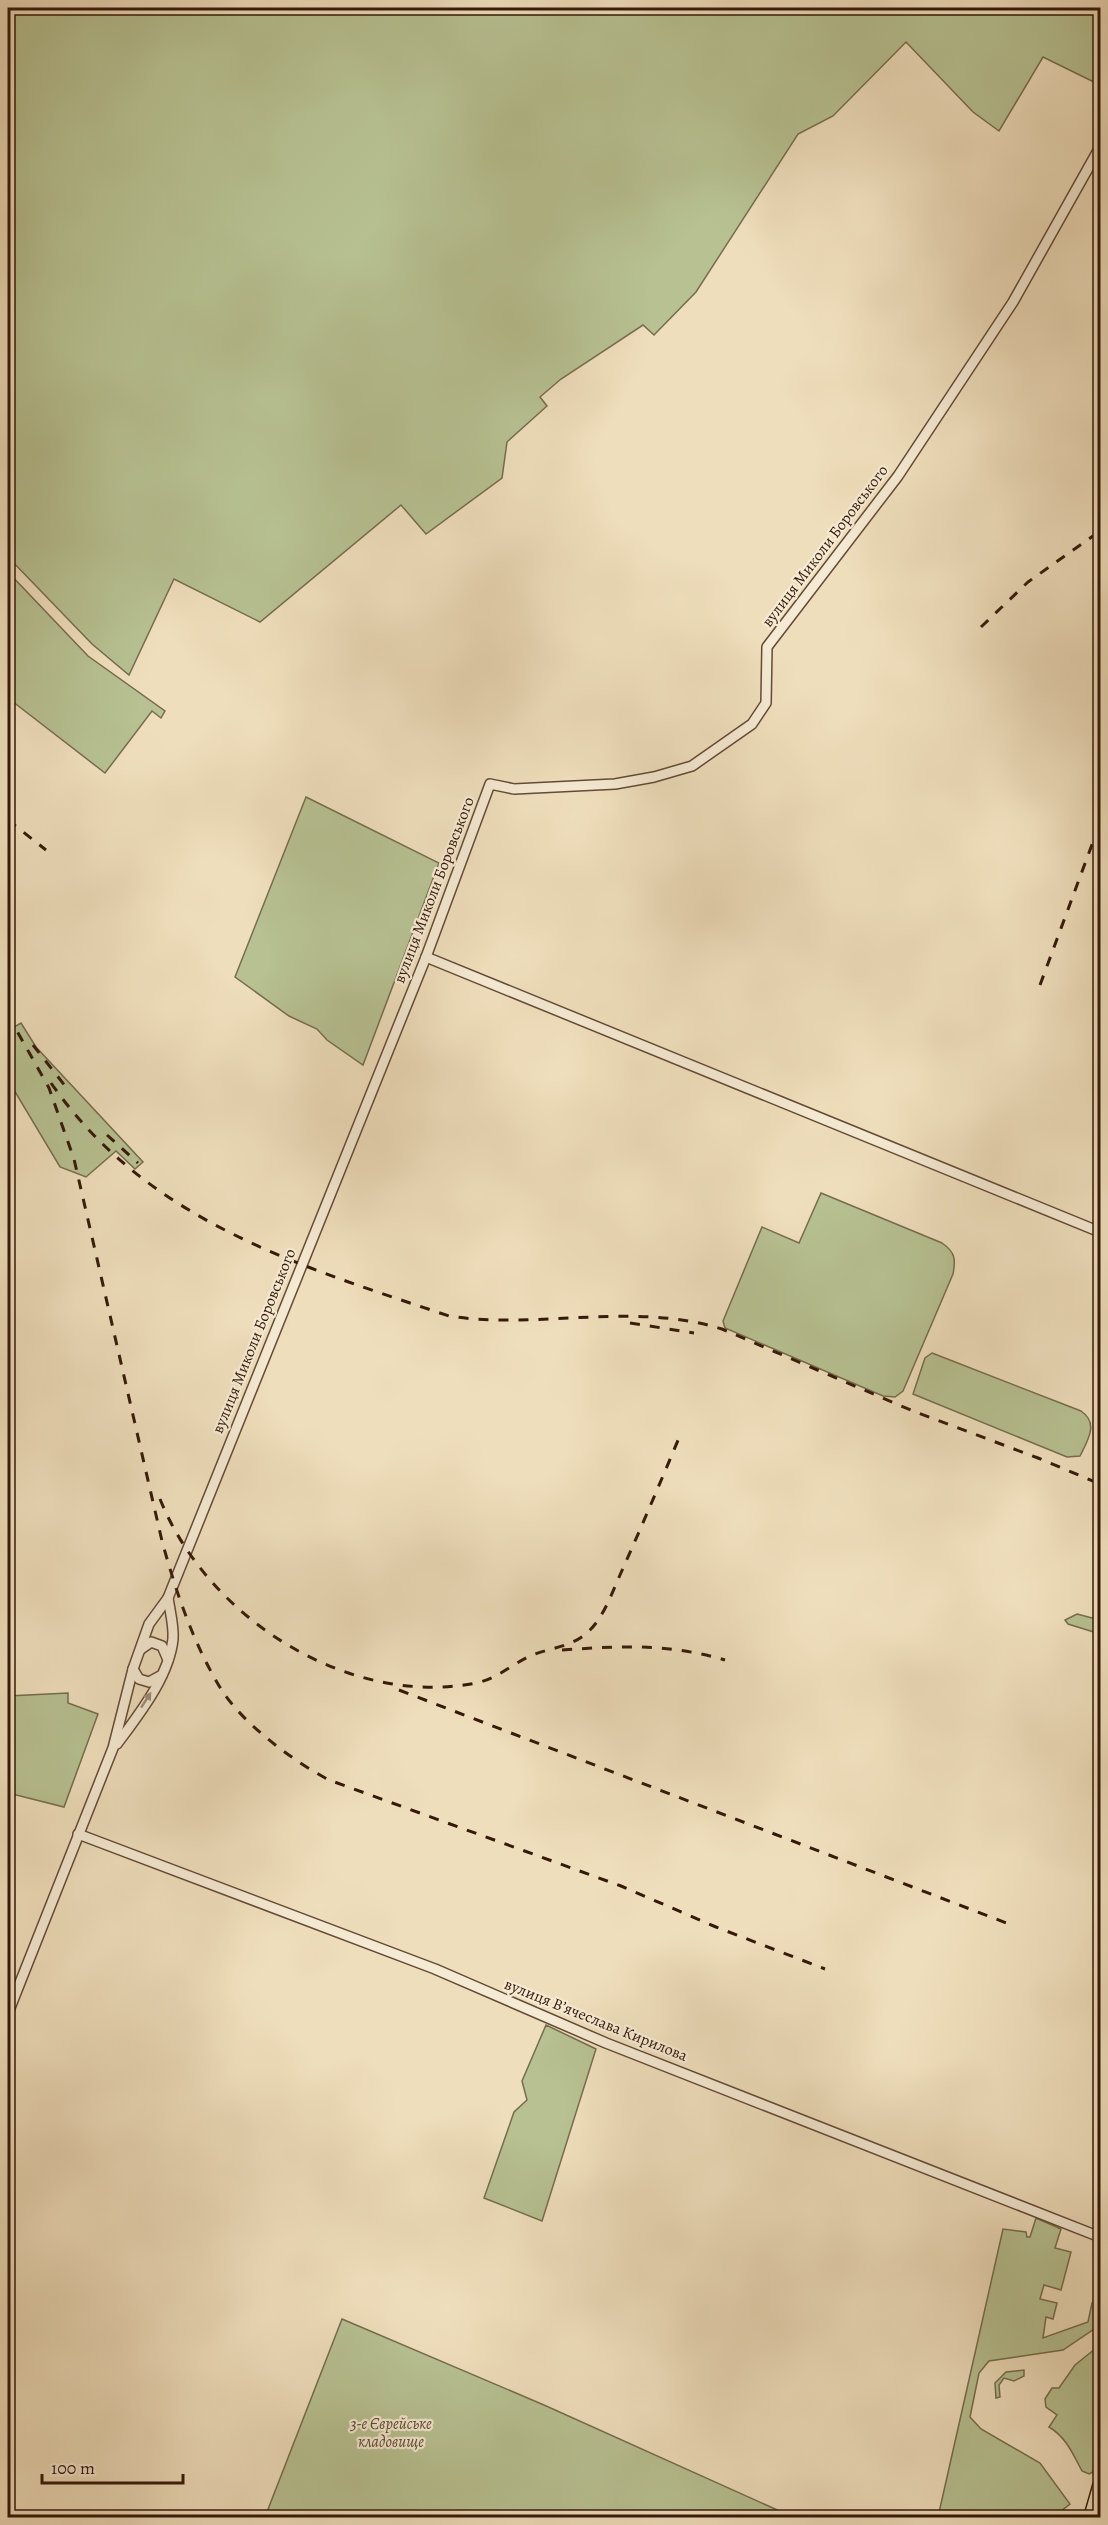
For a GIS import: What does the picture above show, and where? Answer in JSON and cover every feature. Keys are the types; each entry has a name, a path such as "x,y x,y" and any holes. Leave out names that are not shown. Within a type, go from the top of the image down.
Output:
{"main road":[{"path":"1090,2517 1101,2483"}],"street":[{"name":"вулиця Миколи Боровського","path":"8,2013 113,1748 133,1669 149,1624 168,1598 426,957 490,784 525,788 615,784 654,777 692,766 752,724 766,703 767,647 898,476 1013,302 1101,147"},
{"path":"426,957 1101,1232"},
{"name":"вулиця Миколи Боровського","path":"113,1748 162,1675 168,1660 173,1637 168,1598"},
{"path":"140,1650 151,1642 162,1646 168,1660"},
{"path":"133,1669 139,1679 149,1682 162,1675"},
{"name":"вулиця Вʼячеслава Кирилова","path":"78,1834 435,1969 606,2043 1101,2237"}],"green space":[{"path":"8,8 1100,8 1100,85 1043,57 999,131 973,112 906,42 833,116 798,134 696,292 654,335 643,325 561,379 540,397 547,406 507,442 502,478 426,534 401,505 260,622 174,579 129,675 92,644 8,557"},
{"path":"8,572 88,656 165,711 161,718 152,711 105,773 8,698"},
{"path":"306,797 439,863 363,1065 327,1040 317,1029 289,1016 235,977"},
{"path":"21,1023 36,1047 143,1162 135,1169 116,1151 86,1177 60,1167 8,1080 8,1028 9,1030"},
{"path":"821,1193 942,1243 954,1256 953,1274 903,1391 895,1397 883,1396 725,1328 723,1321 762,1227 799,1243"},
{"path":"932,1353 1081,1411 1090,1421 1091,1426 1089,1438 1080,1456 1067,1457 913,1394 925,1358"},
{"path":"1077,1614 1100,1620 1100,1634 1068,1624 1065,1620"},
{"path":"68,1693 68,1703 98,1714 64,1807 8,1793 8,1696"},
{"path":"546,2025 596,2049 542,2221 484,2198 514,2112 527,2100 522,2081"},
{"path":"1036,2218 1061,2229 1055,2248 1071,2252 1061,2290 1044,2285 1040,2299 1057,2303 1053,2319 1046,2317 1043,2338 1088,2322 1092,2303 1100,2295 1100,2325 1063,2350 989,2361 979,2373 970,2417 981,2429 1040,2463 1070,2504 1056,2515 1057,2517 938,2517 1003,2229 1026,2232 1027,2237 1030,2237"},
{"name":"3-е Єврейське кладовище","path":"342,2319 544,2405 793,2517 265,2517"},
{"path":"1100,2345 1100,2436 1093,2472 1089,2474 1082,2471 1065,2441 1049,2427 1057,2415 1046,2407 1045,2399 1052,2388 1059,2388 1075,2365"},
{"path":"1024,2370 1024,2376 1014,2381 1004,2378 999,2385 1000,2397 996,2398 995,2383 1006,2372"}],"railway":[{"path":"981,627 1028,582 1100,531"},
{"path":"8,820 46,850"},
{"path":"1040,985 1100,823"},
{"path":"8,1015 49,1088 74,1159 167,1560 179,1598 202,1654 230,1702 270,1740 300,1763 329,1780 621,1886 716,1927 825,1969"},
{"path":"33,1045 66,1087"},
{"path":"51,1083 89,1131 132,1170 179,1204 229,1232 336,1277 449,1316 517,1320 654,1317 688,1321 722,1329 913,1411 1100,1484"},
{"path":"107,1135 138,1163"},
{"path":"630,1323 694,1333"},
{"path":"160,1499 182,1542 211,1581 247,1616 287,1645 332,1667 379,1681 427,1687 476,1683 528,1657 568,1644 583,1636 595,1624 611,1597 681,1433"},
{"path":"562,1650 663,1648 725,1660"},
{"path":"399,1690 1009,1924"}]}
